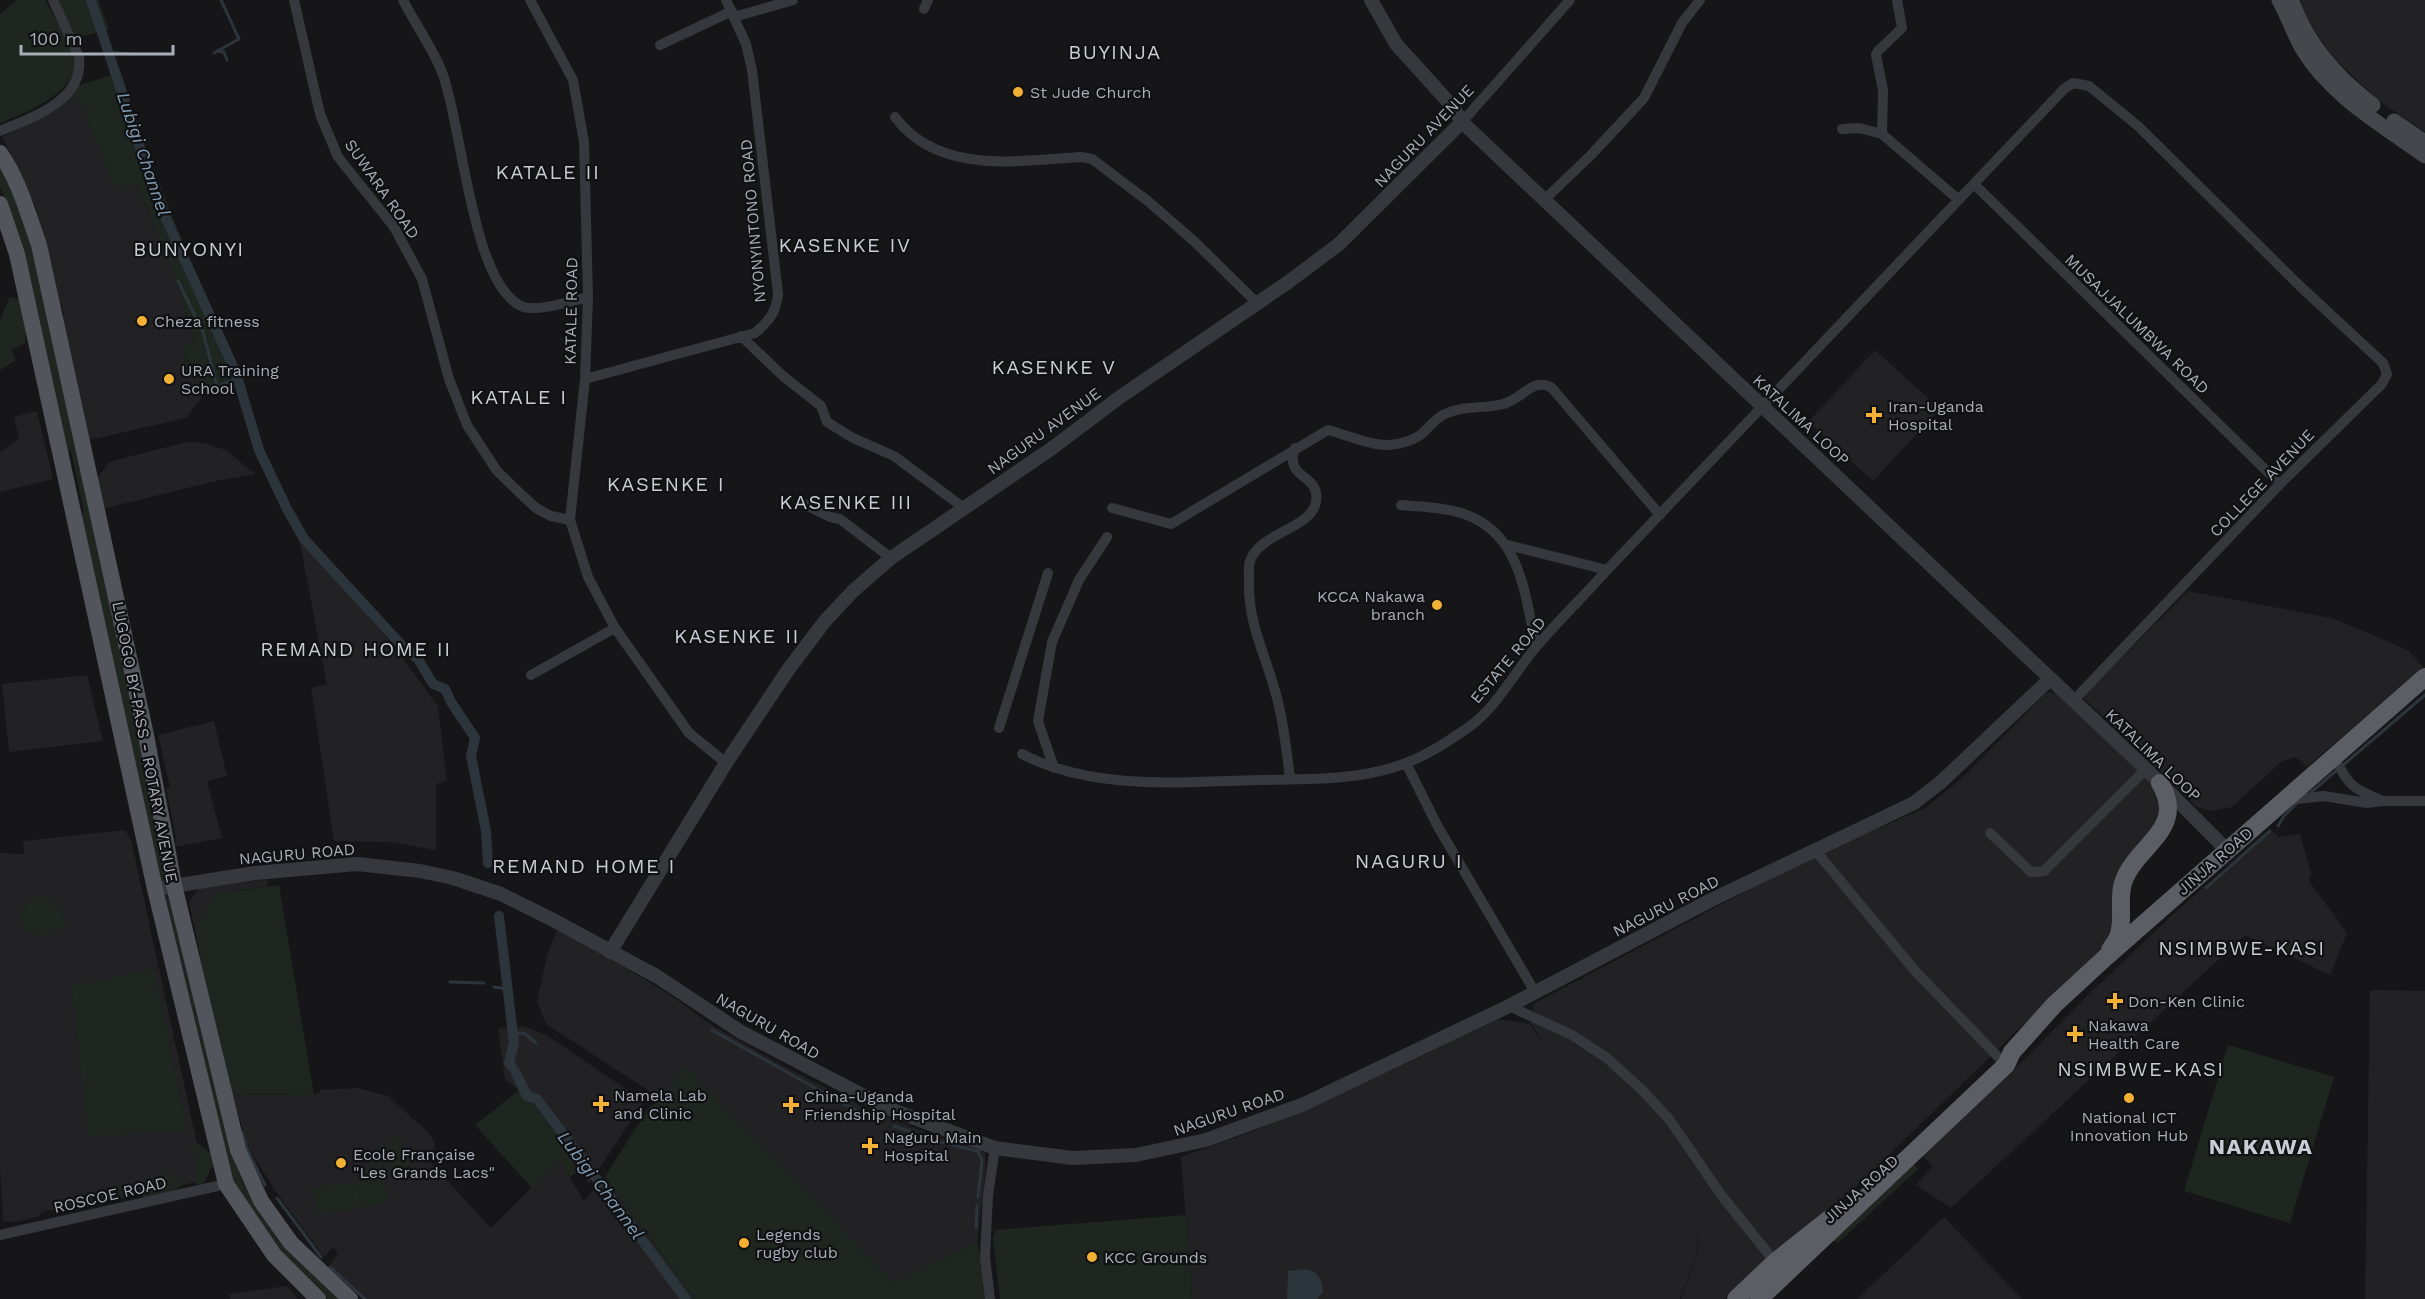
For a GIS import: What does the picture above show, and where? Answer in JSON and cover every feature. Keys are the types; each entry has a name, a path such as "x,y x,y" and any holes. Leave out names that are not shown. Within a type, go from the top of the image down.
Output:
{"highway":[{"name":"JINJA ROAD","path":"1759,1299 2006,1058 2054,1005 2425,677"},
{"path":"2106,957 2120,933 2121,895 2125,878 2136,860 2154,841 2166,820 2168,798 2160,783"},
{"name":"JINJA ROAD","path":"1736,1299 1775,1262 1832,1216 2006,1058"}],"main road":[{"path":"2279,0 2303,50 2323,77 2340,94 2425,156"},
{"path":"2291,0 2313,44 2331,69 2355,91 2425,142"},
{"name":"LUGOGO BY-PASS - ROTARY AVENUE","path":"0,153 23,201 39,245 146,735 174,885 238,1150 261,1201 291,1243 350,1299"},
{"name":"LUGOGO BY-PASS - ROTARY AVENUE","path":"0,204 17,254 155,889 226,1184 274,1255 318,1299"}],"street":[{"path":"0,131 33,117 58,102 76,83 80,66 79,57 53,0"},
{"name":"SUWARA ROAD","path":"294,0 320,114 338,157 394,227 422,279 449,379 466,425 497,471 536,508 551,516 570,520"},
{"path":"403,0 442,73 478,230 489,264 501,290 519,305 527,308 543,307 588,297"},
{"name":"KATALE ROAD","path":"530,0 573,80 584,142 588,297 585,379 570,520 588,577 615,628 689,733 726,763"},
{"name":"NYONYINTONO ROAD","path":"585,379 755,333 770,320 777,309 778,294 756,92 746,44 726,0"},
{"path":"660,45 733,14 793,0"},
{"name":"KATALIMA LOOP","path":"1371,0 1396,44 1453,107 1462,122 2049,680 2146,769 2227,850"},
{"name":"NAGURU AVENUE","path":"609,952 726,763 788,670 825,621 874,571 1339,244 1462,122 1570,0"},
{"path":"1544,200 1592,155 1644,98 1682,23 1700,0"},
{"path":"1882,134 1883,90 1876,55 1902,28 1897,0"},
{"name":"ESTATE ROAD","path":"1022,754 1054,768 1143,783 1290,780 1355,775 1406,763 1472,725 1489,708 1536,648 1607,570 2069,84 2083,84 2095,90 2138,126 2302,288"},
{"path":"895,117 907,133 919,141 954,156 977,161 1092,159 1164,216 1257,303"},
{"path":"1842,129 1859,128 1882,134 1959,200"},
{"name":"MUSAJJALUMBWA ROAD","path":"1974,184 2280,484"},
{"name":"COLLEGE AVENUE","path":"2073,701 2280,484 2382,384 2387,374 2383,363 2302,288"},
{"path":"741,336 821,406 826,422 853,438 894,456 964,508"},
{"path":"1112,508 1171,524 1328,430 1385,445 1403,442 1423,433 1432,422 1444,414 1472,407 1503,404 1543,384 1552,388 1659,515"},
{"path":"1290,780 1277,698 1251,617 1248,595 1250,562 1256,549 1307,517 1315,506 1317,494 1313,484 1295,469 1293,461 1295,448"},
{"path":"804,504 830,517 840,519 891,558"},
{"path":"1401,505 1460,513 1488,526 1508,545 1517,568 1536,648"},
{"path":"1054,768 1038,721 1052,642 1079,580 1107,537"},
{"path":"1508,545 1607,570"},
{"path":"999,728 1048,573"},
{"path":"531,675 615,628"},
{"name":"NAGURU ROAD","path":"155,889 255,873 329,865 357,864 420,871 453,878 501,894 555,921 658,977 759,1042 887,1108 995,1148 1073,1158 1112,1157 1170,1149 1206,1140 1304,1104 1509,1006 1914,802 1941,782 2049,680"},
{"path":"2334,756 2344,778 2357,790 2383,801"},
{"path":"1406,763 1437,825 1535,992"},
{"path":"1990,833 2031,872 2044,871 2146,769"},
{"path":"2284,800 2324,796 2367,803 2425,801"},
{"path":"1815,850 1916,972 2006,1058"},
{"path":"1509,1006 1572,1035 1607,1058 1642,1090 1669,1119 1722,1196 1775,1262"},
{"path":"990,1299 985,1257 988,1196 995,1148"},
{"name":"ROSCOE ROAD","path":"0,1235 226,1184"}],"shaded area":[{"path":"17,0 45,0 68,43 74,58 74,70 69,81 49,100 0,123 0,14"},
{"path":"57,0 98,0 109,29 76,38"},
{"path":"2296,0 2425,0 2425,132 2382,103 2331,56"},
{"path":"121,72 144,145 237,379 217,384 206,392 182,350 194,341 177,282 138,186 126,190 121,184 115,186 74,87"},
{"path":"74,87 121,184 137,185 177,282 194,342 182,351 206,392 186,418 80,442 57,320 65,317 35,231 37,210 2,137 66,102"},
{"path":"0,163 14,193 36,263 169,878 162,883 79,514 84,513 71,451 66,452 11,213 0,187"},
{"path":"10,297 19,299 28,320 25,343 11,350 16,360 0,370 0,320"},
{"name":"Iran-Uganda Hospital","path":"1875,350 1940,409 1873,481 1808,422"},
{"path":"37,411 53,479 0,492 0,452 19,439 14,417"},
{"path":"186,442 204,443 226,450 255,474 211,482 102,509 96,480 109,462"},
{"path":"299,538 392,644 438,706 447,781 436,784 436,850 391,842 334,841 311,688 327,684"},
{"path":"2188,591 2332,618 2408,650 2423,667 2307,767 2296,757 2282,761 2232,807 2211,811 2196,807 2083,697"},
{"path":"87,675 103,741 9,752 2,684"},
{"path":"2046,693 2055,693 2063,699 2159,789 2165,809 2114,879 2119,917 2118,933 1862,1181 1822,1218 1771,1255 1725,1299 1681,1299 1697,1255 1701,1224 1696,1256 1680,1299 1192,1299 1181,1157 1254,1131 1396,1068 1498,1019 1529,1024 1553,1054 1530,1023 1535,1003 1809,858 1925,808 1961,779"},
{"path":"214,721 227,776 207,781 222,838 175,847 176,837 166,788 170,787 158,735"},
{"path":"2269,829 2279,837 2300,834 2311,873 2309,881 2347,933 2330,975 2245,935 1951,1208 1916,1185 1933,1166 1920,1154 2011,1073 2091,992 2179,909"},
{"path":"125,830 131,840 205,1180 58,1212 51,1210 42,1212 40,1216 16,1222 3,1221 0,1168 0,853 24,854 23,841"},
{"path":"267,879 268,886 217,893 195,929 189,903 198,889"},
{"path":"279,885 314,1095 232,1094 215,1033 195,929 217,893"},
{"path":"168,892 231,1151 241,1179 250,1195 342,1299 328,1299 284,1254 246,1204 227,1168 172,937 165,894"},
{"path":"52,897 67,925 44,936 27,931 19,915 32,898"},
{"name":"China-Uganda Friendship Hospital","path":"557,930 600,952 672,996 710,1024 785,1067 869,1110 935,1136 976,1145 985,1154 986,1168 977,1243 893,1282 693,1074 682,1068 663,1100 546,1024 537,1001 547,955"},
{"path":"154,969 187,1132 88,1135 72,986"},
{"path":"2370,990 2425,991 2425,1299 2365,1299"},
{"path":"524,1026 548,1036 644,1101 589,1184 539,1112 519,1090 505,1079 498,1029"},
{"path":"2228,1045 2334,1077 2290,1223 2184,1191"},
{"path":"683,1067 693,1074 893,1282 977,1243 981,1258 985,1299 695,1299 605,1177 650,1106 663,1099"},
{"path":"357,1088 388,1096 428,1132 435,1143 434,1152 428,1160 491,1228 559,1160 584,1201 605,1177 695,1299 365,1299 330,1265 338,1253 333,1247 324,1257 274,1189 248,1147 232,1094 314,1095 320,1093 320,1090"},
{"path":"519,1090 539,1112 581,1170 570,1177 559,1161 532,1188 475,1125"},
{"path":"396,1136 412,1162 395,1181 377,1149"},
{"path":"196,1142 213,1155 214,1164 203,1184 196,1184 193,1179 197,1163 190,1146"},
{"path":"1912,1162 1918,1169 1838,1243 1829,1239"},
{"path":"380,1163 389,1202 363,1208 355,1168"},
{"path":"166,1172 183,1181 180,1186 166,1194 144,1198 139,1192 144,1185 153,1176"},
{"path":"356,1182 361,1208 318,1215 313,1188"},
{"name":"KCC Grounds","path":"1186,1215 1192,1299 1000,1299 993,1239 995,1230"},
{"path":"1944,1217 2022,1299 1857,1299"},
{"path":"1304,1269 1315,1272 1321,1280 1323,1292 1317,1299 1287,1299 1288,1271"},
{"path":"287,1286 298,1299 230,1299 229,1294"}],"waterway":[{"name":"Lubigi Channel","path":"91,0 158,201 236,373 259,450 287,509 304,539 405,649 418,659 433,684 445,689 475,738 471,756 486,831 488,863"},
{"path":"214,53 239,39 221,0"},
{"path":"217,51 224,52 227,60"},
{"path":"107,52 132,54"},
{"path":"178,281 203,332 217,386 237,379 236,373"},
{"path":"206,392 217,385"},
{"path":"2342,766 2425,695"},
{"path":"2310,793 2337,770"},
{"path":"2278,826 2297,803"},
{"path":"2206,888 2270,831"},
{"name":"Lubigi Channel","path":"499,916 514,1043 509,1063 512,1067"},
{"path":"450,982 484,983"},
{"path":"494,987 508,989"},
{"path":"712,1030 874,1119"},
{"path":"513,1034 524,1033 530,1038"},
{"path":"532,1040 536,1043"},
{"name":"Lubigi Channel","path":"516,1073 527,1096 537,1099 686,1299"},
{"path":"894,1126 936,1141 978,1151 982,1160 978,1197"},
{"path":"242,1132 247,1149 265,1185"},
{"path":"277,1198 321,1257"},
{"path":"976,1228 977,1206"},
{"path":"330,1267 365,1299"}],"place":[{"name":"St Jude Church","path":"1018,92"},
{"name":"Cheza fitness","path":"142,321"},
{"name":"URA Training School","path":"169,379"},
{"name":"Iran-Uganda Hospital","path":"1874,415"},
{"name":"KCCA Nakawa branch","path":"1437,605"},
{"name":"Don-Ken Clinic","path":"2115,1001"},
{"name":"Nakawa Health Care","path":"2075,1034"},
{"name":"National ICT Innovation Hub","path":"2129,1098"},
{"name":"Namela Lab and Clinic","path":"601,1104"},
{"name":"China-Uganda Friendship Hospital","path":"791,1105"},
{"name":"Naguru Main Hospital","path":"870,1146"},
{"name":"Ecole Française \"Les Grands Lacs\"","path":"341,1163"},
{"name":"Legends rugby club","path":"744,1243"},
{"name":"KCC Grounds","path":"1092,1257"}],"district":[{"name":"BUYINJA","path":"1115,52"},
{"name":"KATALE II","path":"548,172"},
{"name":"KASENKE IV","path":"845,245"},
{"name":"BUNYONYI","path":"189,249"},
{"name":"KASENKE V","path":"1054,367"},
{"name":"KATALE I","path":"519,397"},
{"name":"KASENKE I","path":"666,484"},
{"name":"KASENKE III","path":"846,502"},
{"name":"KASENKE II","path":"737,636"},
{"name":"REMAND HOME II","path":"356,649"},
{"name":"NAGURU I","path":"1409,861"},
{"name":"REMAND HOME I","path":"584,866"},
{"name":"NSIMBWE-KASI","path":"2242,948"},
{"name":"NSIMBWE-KASI","path":"2141,1069"},
{"name":"NAKAWA","path":"2261,1146"}]}
